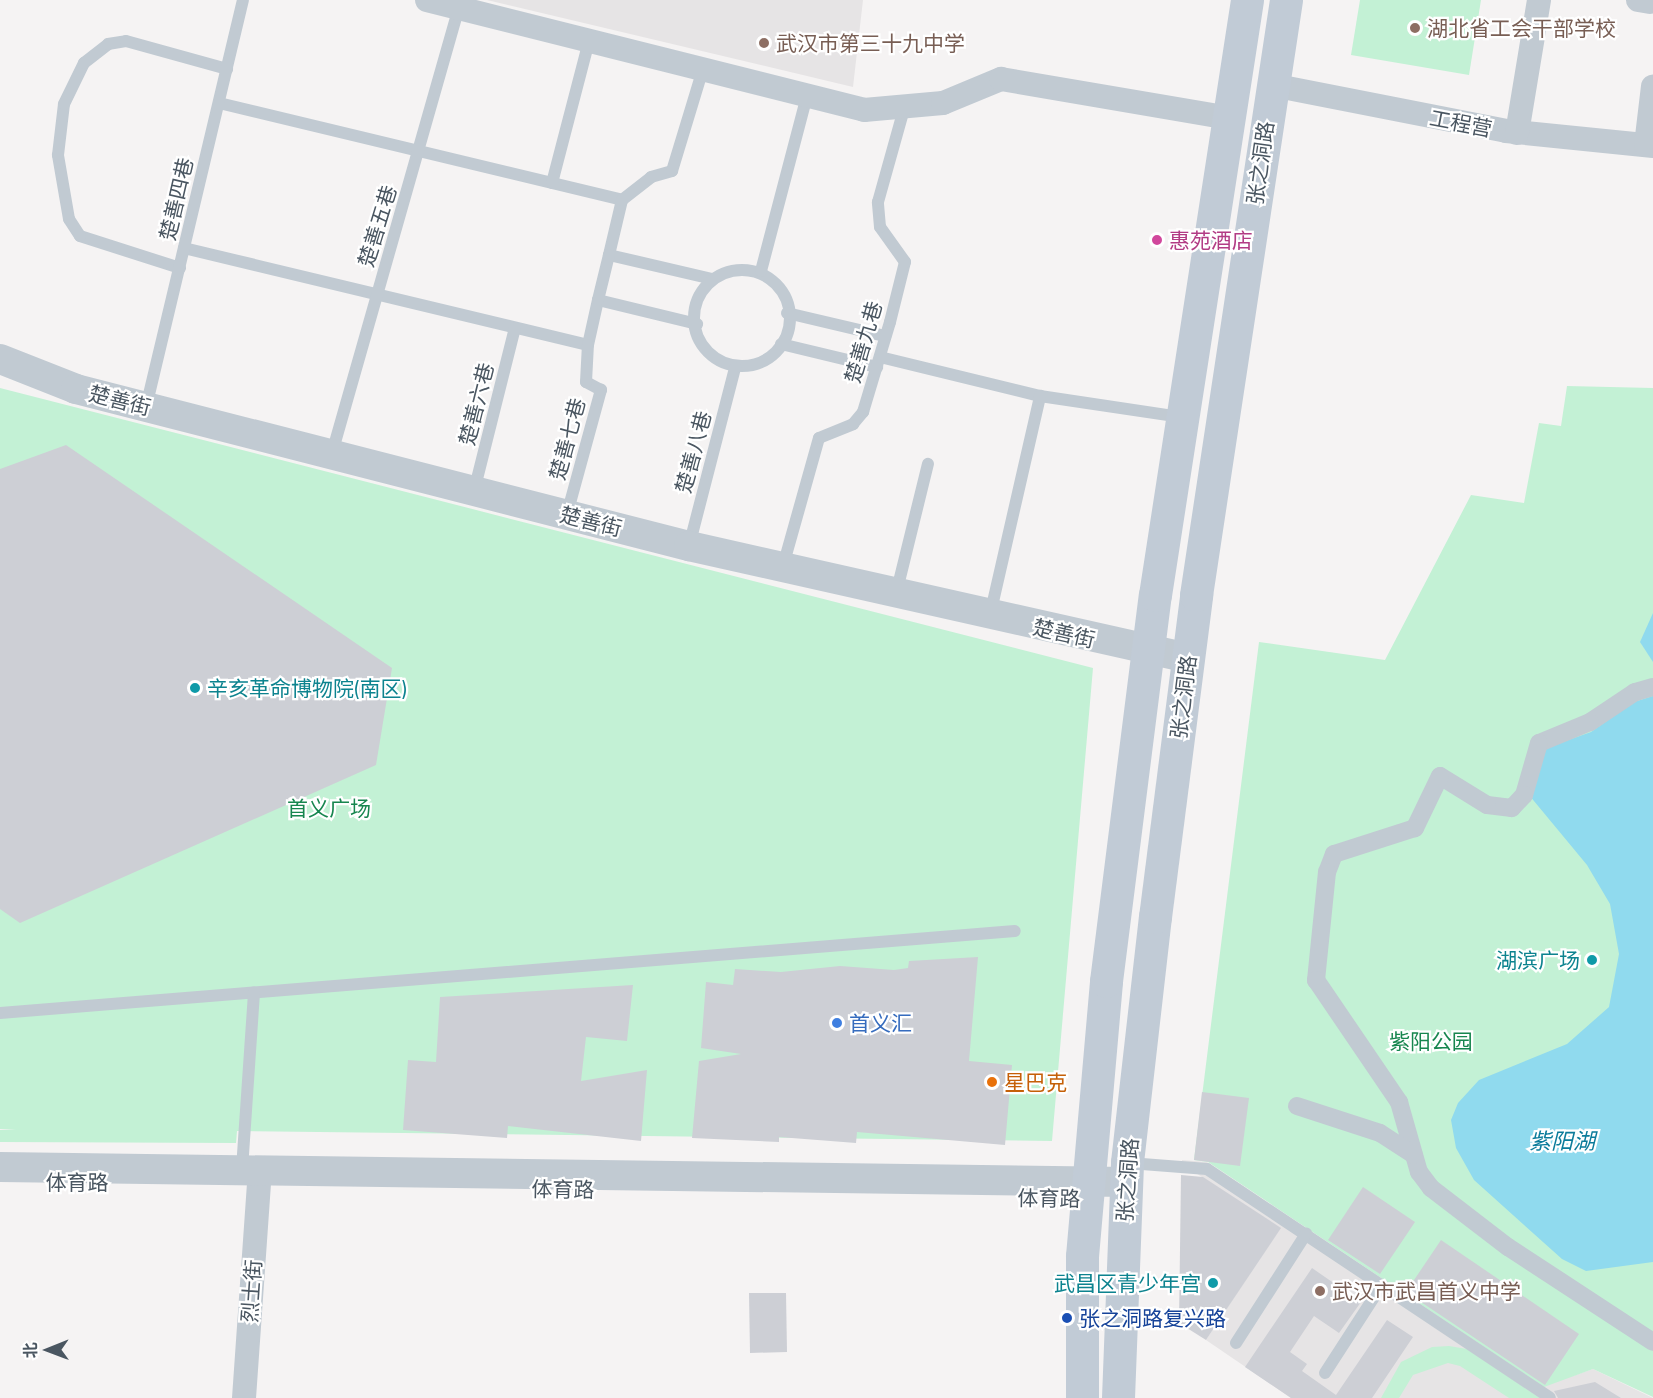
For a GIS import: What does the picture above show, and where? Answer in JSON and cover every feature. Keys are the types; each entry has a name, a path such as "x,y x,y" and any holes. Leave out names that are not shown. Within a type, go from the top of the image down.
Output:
{"main road":[{"name":"张之洞路","path":"1082,1398 1087,1190 1106,981 1148,652 1247,0"},
{"name":"张之洞路","path":"1118,1398 1127,1181 1188,658 1286,0"}],"street":[{"path":"427,0 864,110 904,109 943,104 1001,79 1229,118"},
{"path":"1517,133 1539,0"},
{"name":"工程营","path":"1272,85 1517,133 1649,146"},
{"path":"1649,146 1653,86"},
{"name":"楚善街","path":"0,359 76,389 689,546 1148,652 1188,658"},
{"path":"1653,687 1635,692 1590,722 1539,743 1524,795 1512,808 1487,805 1440,776 1415,828 1331,858 1316,981 1399,1102 1424,1181 1446,1202 1653,1342"},
{"path":"1298,1106 1380,1133 1414,1155"},
{"path":"0,1167 247,1178 502,1175 1087,1190 1127,1181"},
{"name":"体育路","path":"0,1181 247,1178"},
{"name":"烈士街","path":"244,1398 247,1178"}],"lane":[{"name":"楚善四巷","path":"146,407 243,0"},
{"name":"楚善五巷","path":"332,454 459,8"},
{"path":"180,268 80,236 69,219 58,155 64,104 84,63 108,44 126,41 227,69"},
{"path":"552,183 589,41"},
{"path":"184,248 588,345 622,200 651,177 672,171 703,69"},
{"path":"761,271 807,96"},
{"path":"219,103 622,200"},
{"name":"楚善九巷","path":"782,568 819,438 853,424 863,412 905,262 880,227 878,202 904,109"},
{"path":"609,255 712,279"},
{"path":"734,267 761,271 781,291 788,313 781,344 759,366 735,368 708,351 698,324 699,301 712,279 734,267"},
{"path":"598,300 698,324"},
{"path":"788,313 885,336"},
{"name":"楚善六巷","path":"474,491 515,328"},
{"path":"781,344 1040,396 1183,417"},
{"name":"楚善七巷","path":"567,515 601,390 586,382 588,345"},
{"name":"楚善八巷","path":"689,546 735,368"},
{"path":"990,616 1040,396"},
{"path":"896,594 928,464"},
{"path":"0,1013 1015,931"},
{"path":"247,1178 254,992"},
{"path":"1127,1181 1202,1167 1550,1398"},
{"path":"1236,1343 1306,1234"},
{"path":"1325,1373 1382,1285"}],"shaded area":[{"name":"武汉市第三十九中学","path":"487,0 863,0 853,87"},
{"name":"武汉市武昌首义中学","path":"1182,1160 1207,1162 1543,1386 1593,1369 1653,1398 1291,1398 1206,1340 1280,1228 1182,1164"}],"green space":[{"name":"湖北省工会干部学校","path":"1360,0 1481,0 1469,75 1351,55"},
{"name":"紫阳公园","path":"1567,386 1653,388 1653,1397 1593,1369 1544,1387 1208,1162 1194,1160 1259,642 1385,660 1471,495 1524,503 1539,423 1561,426"},
{"name":"首义广场","path":"0,388 1093,668 1052,1141 237,1131 236,1143 0,1142 0,1130 16,1130 0,1129"},
{"path":"1449,1346 1467,1349 1540,1398 1509,1398 1460,1366 1448,1363 1413,1375 1399,1398 1381,1398 1401,1362 1432,1347"}],"water":[{"path":"1653,613 1653,662 1640,642"},
{"name":"紫阳湖","path":"1653,696 1653,1262 1586,1271 1562,1259 1474,1180 1456,1148 1451,1120 1458,1103 1479,1080 1567,1044 1609,1007 1619,954 1610,904 1587,865 1529,795 1543,749 1591,732 1634,702"}],"building":[{"name":"辛亥革命博物院(南区)","path":"66,445 392,668 376,765 20,923 0,909 0,469"},
{"name":"首义汇","path":"978,957 969,1061 1012,1065 1005,1145 857,1132 856,1143 779,1137 779,1142 692,1138 699,1061 741,1054 701,1048 706,982 733,985 735,969 781,972 840,966 894,970 908,968 909,961"},
{"path":"633,985 627,1041 586,1037 581,1081 647,1070 641,1141 508,1126 507,1138 403,1130 408,1060 436,1062 440,997"},
{"path":"1202,1092 1249,1098 1240,1166 1194,1160"},
{"name":"武昌区青少年宫","path":"1181,1175 1203,1177 1281,1228 1206,1340 1179,1323"},
{"path":"1363,1187 1415,1222 1380,1274 1328,1240"},
{"path":"1441,1240 1579,1334 1545,1385 1406,1292"},
{"path":"1312,1268 1361,1302 1339,1333 1314,1316 1290,1352 1307,1364 1302,1371 1336,1395 1387,1320 1413,1337 1372,1398 1291,1398 1245,1367"},
{"path":"749,1293 786,1293 787,1352 750,1353"},
{"path":"1595,1382 1621,1398 1558,1398 1554,1391"}],"place":[{"name":"湖北省工会干部学校","path":"1415,28"},
{"name":"武汉市第三十九中学","path":"764,43"},
{"name":"惠苑酒店","path":"1157,240"},
{"name":"辛亥革命博物院(南区)","path":"195,688"},
{"name":"湖滨广场","path":"1592,960"},
{"name":"首义汇","path":"837,1023"},
{"name":"星巴克","path":"992,1082"},
{"name":"武昌区青少年宫","path":"1213,1283"},
{"name":"武汉市武昌首义中学","path":"1320,1291"},
{"name":"张之洞路复兴路","path":"1067,1318"}]}
